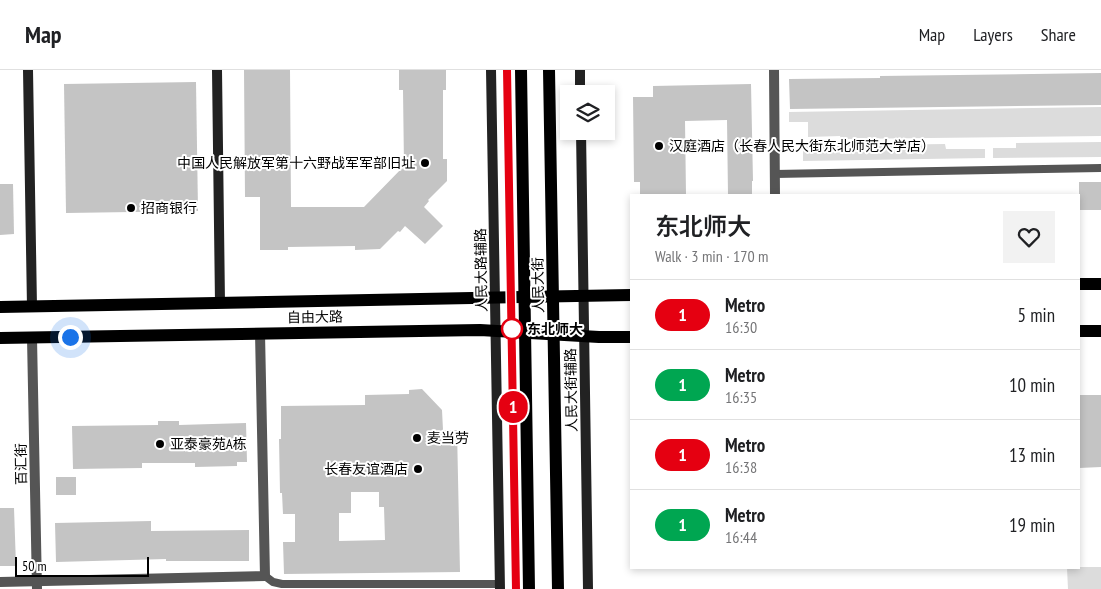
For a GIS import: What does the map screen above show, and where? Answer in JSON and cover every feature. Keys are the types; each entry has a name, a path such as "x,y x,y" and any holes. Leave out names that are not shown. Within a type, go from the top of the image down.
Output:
{"main road":[{"path":"28,70 32,307"},
{"path":"217,70 220,303"},
{"name":"人民大路辅路","path":"491,70 500,586"},
{"name":"人民大街","path":"521,70 530,589"},
{"name":"人民大街","path":"549,70 558,589"},
{"path":"580,70 580,85"},
{"name":"人民大街辅路","path":"581,140 588,589"},
{"path":"1080,284 1101,284"},
{"name":"自由大路","path":"0,307 630,295"},
{"name":"自由大路","path":"0,338 480,330 630,337"},
{"path":"1080,331 1101,331"}],"street":[{"path":"774,70 775,194"},
{"path":"0,582 37,585 265,576 260,333"},
{"name":"百汇街","path":"32,338 37,585"}],"lane":[{"path":"775,174 1101,168"},
{"path":"265,576 273,582 282,584 500,586"}],"shaded area":[{"path":"1101,107 1101,136 841,139 840,136 808,137 808,122 789,122 789,112"},
{"path":"1101,142 1101,157 993,158 993,148 1016,148 1016,143"},
{"path":"945,144 946,149 985,149 985,158 803,161 803,146"},
{"path":"1101,567 1101,589 1068,589 1067,569"}],"building":[{"name":"中国人民解放军第十六野战军军部旧址","path":"244,70 290,70 291,207 364,207 404,166 403,90 399,90 399,70 446,70 446,90 443,90 443,159 447,159 447,181 428,200 424,207 443,226 425,244 405,226 380,249 355,250 355,246 288,247 288,250 260,250 260,197 245,197"},
{"path":"1101,73 1101,105 790,109 789,79"},
{"path":"196,82 198,211 66,213 64,84"},
{"name":"汉庭酒店（长春人民大街东北师范大学店）","path":"751,84 752,194 728,194 727,120 685,121 686,194 640,194 640,182 634,182 633,97 653,97 653,86"},
{"path":"1079,182 1101,182 1101,210 1080,210"},
{"path":"0,184 13,184 14,234 0,235"},
{"path":"422,389 442,410 443,430 457,430 460,572 284,574 283,542 295,542 295,514 283,514 282,493 280,493 279,439 281,439 281,406 365,405 365,395 409,394 409,390","holes":["351,492 379,492 379,507 384,507 385,540 339,541 339,513 351,513"]},
{"path":"1080,395 1101,395 1101,467 1080,468"},
{"name":"亚泰豪苑A栋","path":"158,421 179,421 179,425 246,423 247,462 237,462 237,466 195,467 195,463 142,463 142,468 73,469 72,426 158,425"},
{"path":"56,477 76,477 76,495 56,495"},
{"path":"0,508 14,508 16,566 0,566"},
{"path":"151,521 151,531 249,530 249,561 166,561 166,559 56,562 55,523"}],"metro line":[{"name":"1","path":"507,70 516,589"}],"place":[{"name":"汉庭酒店（长春人民大街东北师范大学店）","path":"659,146"},
{"name":"中国人民解放军第十六野战军军部旧址","path":"425,163"},
{"name":"招商银行","path":"131,208"},
{"name":"东北师大","path":"512,329"},
{"name":"麦当劳","path":"417,438"},
{"name":"亚泰豪苑A栋","path":"160,444"},
{"name":"长春友谊酒店","path":"418,469"}],"route":[{"path":"70,337 480,330 510,332 512,329"}]}
